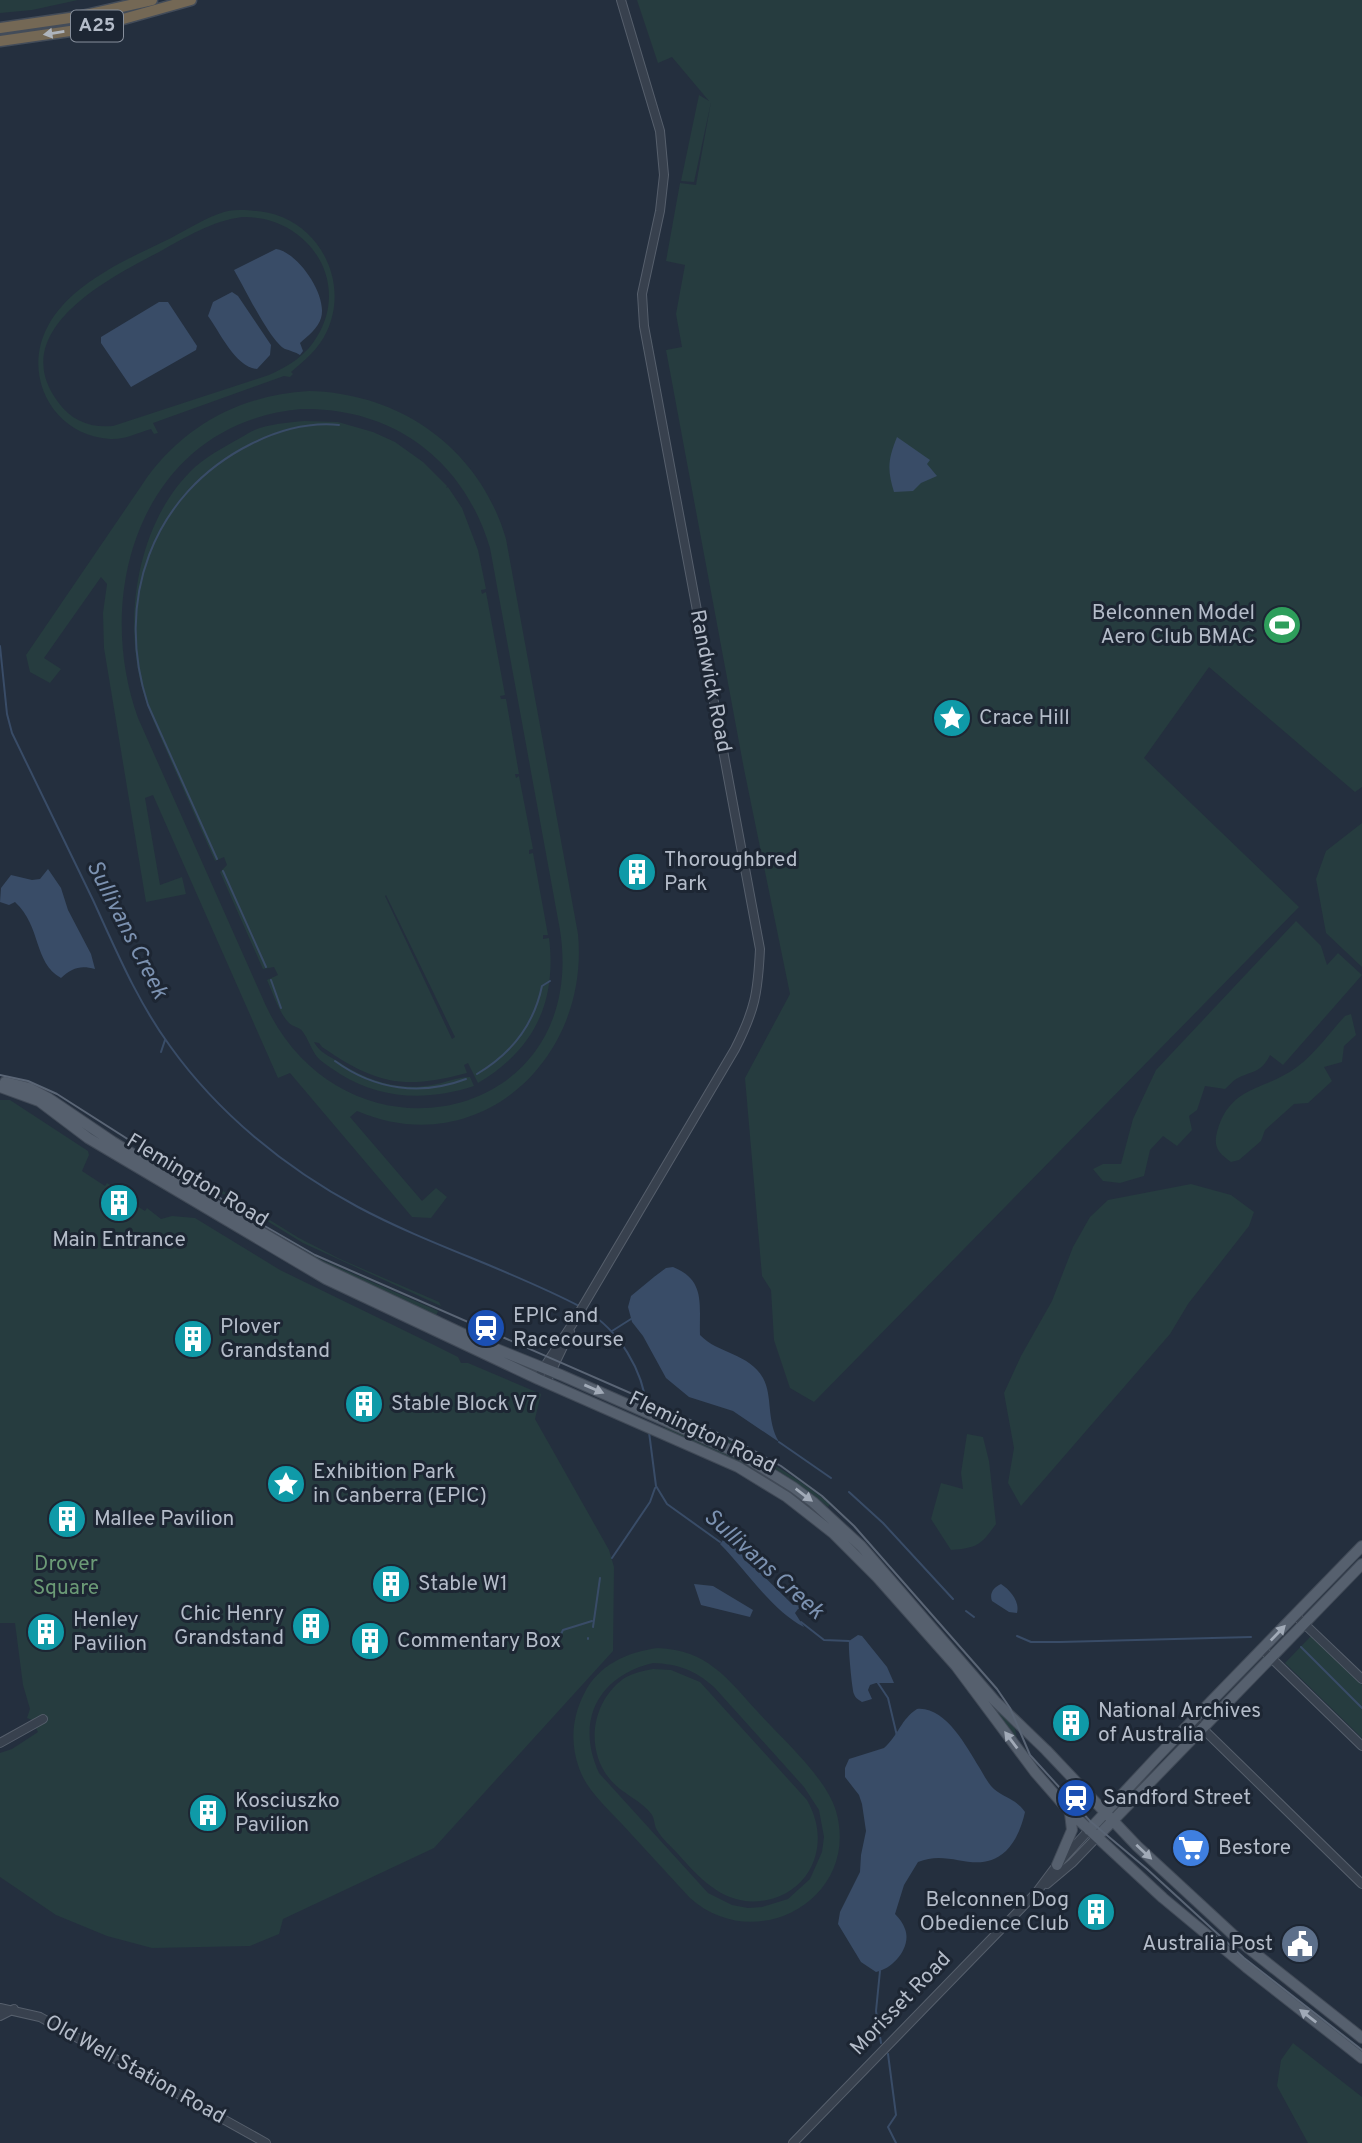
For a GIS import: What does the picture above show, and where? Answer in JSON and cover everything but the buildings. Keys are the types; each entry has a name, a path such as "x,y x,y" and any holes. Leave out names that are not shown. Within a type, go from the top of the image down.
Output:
{"highway":[{"name":"A25","path":"0,28 77,17 152,0"},
{"name":"A25","path":"0,41 91,28 191,0"}],"main road":[{"name":"Flemington Road","path":"0,1081 29,1088 48,1098 120,1146 321,1267 542,1381 659,1431 757,1478 787,1496 833,1533 877,1577 956,1666 1035,1772 1069,1811 1163,1898 1362,2058"},
{"name":"Flemington Road","path":"0,1087 39,1101 88,1138 295,1262 636,1407 740,1454 793,1487 822,1509 861,1546 995,1701 1109,1816 1242,1943 1362,2038"},
{"path":"1093,1834 1197,1724 1262,1649 1362,1546"},
{"path":"1197,1724 1270,1657 1362,1563"},
{"path":"1057,1865 1072,1830 1073,1822 1069,1811"}],"street":[{"name":"Randwick Road","path":"542,1381 746,1029 755,1001 760,948 644,326 642,294 660,211 664,175 660,131 621,0"},
{"path":"1295,1615 1362,1679"},
{"path":"1262,1649 1362,1746"},
{"path":"0,1743 43,1718"},
{"path":"1197,1724 1362,1884"},
{"name":"Morisset Road","path":"1036,1893 1057,1865 1093,1834"},
{"name":"Morisset Road","path":"793,2143 1036,1893 1072,1863 1093,1834"},
{"name":"Old Well Station Road","path":"0,2008 40,2017 266,2143"},
{"path":"0,2016 14,2010"}],"green space":[{"path":"0,0 78,0 32,10 0,13"},
{"path":"637,0 1362,0 1362,787 1355,792 1209,667 1144,758 1299,907 814,1402 790,1388 774,1340 771,1290 762,1276 745,1078 790,994 744,769 666,350 682,347 676,314 685,265 666,261 680,183 696,185 711,102 694,182 681,181 699,95 709,101 672,57 658,63"},
{"path":"242,210 282,217 310,236 321,250 333,281 335,298 327,331 316,349 291,372 293,374 290,377 284,376 153,423 158,433 154,434 151,429 110,439 90,435 72,427 58,415 48,400 38,364 41,345 56,313 85,285 121,263 210,217 227,211","holes":["242,217 265,219 302,238 316,254 325,272 329,292 327,313 314,342 303,354 269,375 113,426 82,422 63,409 45,376 44,352 53,330 70,310 115,276 199,230"]},
{"path":"309,391 343,394 375,402 405,415 432,432 457,453 477,478 494,507 506,539 578,934 577,980 566,1022 546,1059 518,1089 484,1111 445,1123 402,1123 357,1111 350,1117 422,1201 436,1188 447,1197 431,1218 412,1217 290,1073 278,1078 153,795 145,798 160,885 182,877 186,894 146,902 104,648 103,613 107,584 101,577 44,658 61,669 50,683 30,672 26,655 148,476 164,457 199,427 219,415 262,399","holes":["301,409 334,411 366,418 394,429 420,445 443,465 462,489 478,517 490,548 560,930 559,996 538,1047 501,1084 454,1104 402,1107 350,1093 303,1059 266,1006 138,718 125,668 122,616 128,566 144,520 169,478 204,445 248,421"]},
{"path":"338,422 373,432 395,442 423,462 446,488 448,487 462,508 478,550 486,589 481,590 482,594 486,592 505,695 500,696 501,699 506,699 519,774 515,774 516,778 519,776 533,849 529,850 529,854 533,853 548,935 543,935 543,939 549,938 551,961 545,1003 538,1022 514,1055 478,1083 468,1063 464,1065 467,1073 425,1081 407,1082 375,1076 358,1069 314,1042 321,1051 350,1069 384,1083 420,1087 470,1077 474,1086 457,1091 422,1096 406,1095 372,1089 356,1083 320,1060 302,1030 285,1019 267,980 278,975 274,967 263,969 220,872 227,865 224,857 215,861 153,720 140,680 134,624 141,566 149,538 176,488 208,457 253,431 275,424","holes":["386,895 455,1037 452,1039"]},
{"path":"1362,823 1362,967 1326,933 1316,879 1326,851"},
{"path":"1296,921 1321,946 1327,965 1338,953 1362,975 1283,1065 1270,1055 1260,1068 1236,1079 1225,1089 1205,1086 1197,1110 1189,1116 1192,1130 1177,1146 1163,1136 1150,1150 1144,1176 1120,1183 1103,1181 1093,1169 1103,1164 1121,1164 1133,1119 1156,1070"},
{"path":"1351,1014 1356,1035 1344,1046 1342,1062 1324,1067 1332,1081 1308,1103 1294,1104 1265,1130 1261,1141 1239,1160 1231,1162 1223,1156 1218,1150 1216,1138 1230,1106 1249,1091 1284,1075 1304,1062 1345,1016"},
{"name":"Exhibition Park in Canberra (EPIC)","path":"0,1100 10,1100 88,1151 89,1155 82,1171 105,1186 107,1183 115,1188 113,1191 145,1211 147,1208 161,1219 172,1216 195,1218 280,1270 458,1357 461,1363 468,1363 541,1394 535,1419 609,1550 614,1567 613,1651 434,1848 283,1919 279,1934 250,1946 152,1948 107,1936 56,1915 0,1877 0,1753 12,1749 38,1732 32,1720 27,1718 30,1709 23,1685 15,1623 0,1623"},
{"path":"137,1138 299,1238 439,1302 441,1306 303,1243 135,1140"},
{"path":"1191,1184 1231,1195 1254,1212 1249,1226 1188,1304 1170,1334 1021,1506 1008,1483 1014,1448 1004,1393 1052,1301 1073,1247 1090,1217 1108,1200"},
{"path":"216,1198 322,1260 438,1311 436,1316 307,1256"},
{"path":"661,1408 770,1462 830,1504 828,1507 768,1465 660,1411"},
{"path":"666,1426 748,1463 813,1507 846,1536 1014,1724 1018,1743 871,1565 830,1525 790,1494 664,1429"},
{"path":"967,1434 983,1437 989,1461 996,1524 978,1544 951,1550 931,1519 941,1483 963,1489 961,1473"},
{"path":"1311,1636 1362,1685 1362,1738 1285,1663"},
{"path":"658,1648 690,1654 715,1668 802,1758 831,1798 836,1811 840,1842 833,1870 818,1892 797,1909 772,1919 744,1922 716,1915 690,1898 603,1804 582,1776 573,1740 580,1703 590,1684 597,1675 615,1662 635,1653","holes":["653,1663 693,1672 714,1687 804,1787 819,1810 824,1837 822,1852 810,1879 788,1899 748,1908 732,1905 708,1893 599,1773 592,1754 590,1736 596,1703 618,1678 634,1669"]},
{"path":"653,1669 671,1670 700,1682 807,1800 817,1827 816,1853 809,1871 796,1886 785,1893 773,1899 753,1901 740,1900 716,1890 696,1874 661,1836 648,1810 619,1788 601,1766 595,1726 604,1700 623,1679"},
{"path":"1293,2043 1362,2097 1362,2143 1308,2143 1277,2086 1281,2060"}],"water":[{"path":"276,249 285,252 302,266 320,298 320,322 300,343 303,351 300,355 285,349 272,336 234,270"},
{"path":"232,292 238,296 271,345 270,355 257,369 249,367 235,356 208,316 213,302"},
{"path":"159,302 168,302 197,346 196,350 131,387 101,343 101,337"},
{"path":"897,437 930,460 927,464 937,476 921,483 913,491 894,492 889,464"},
{"path":"48,869 61,888 68,910 91,954 95,969 76,968 61,978 46,963 24,912 15,902 9,905 0,902 1,888 11,875 40,879"},
{"path":"673,1267 684,1272 696,1286 700,1304 700,1335 715,1346 750,1363 763,1378 768,1392 772,1425 779,1442 733,1411 689,1397 666,1378 643,1336 632,1322 628,1307 631,1296 666,1268"},
{"path":"723,1540 733,1546 793,1605 809,1602 795,1613 804,1627 770,1601 720,1544"},
{"path":"694,1584 713,1586 753,1610 750,1617 701,1605"},
{"path":"1001,1584 1014,1596 1017,1613 1009,1612 992,1601 993,1591"},
{"path":"858,1635 862,1636 887,1667 894,1683 870,1685 868,1690 872,1699 862,1702 853,1691 849,1651 849,1641"},
{"path":"917,1709 927,1710 945,1720 961,1739 991,1786 1025,1812 1013,1843 995,1858 985,1862 942,1858 918,1862 904,1885 895,1914 905,1929 906,1943 900,1956 889,1967 876,1972 861,1962 838,1924 840,1912 860,1872 866,1831 859,1795 845,1777 845,1768 849,1759 884,1748"}],"waterway":[{"path":"217,859 148,705 139,666 136,628 139,590 149,555 166,521 188,491 216,465 251,444 282,431 305,426 339,425"},
{"name":"Sullivans Creek","path":"0,646 7,714 12,733 137,993 170,1046 209,1094 279,1157 331,1192 385,1221 581,1307"},
{"path":"223,871 266,967"},
{"path":"271,980 281,1008"},
{"path":"477,1074 500,1057 519,1037 533,1013 542,986 550,981"},
{"path":"161,1052 165,1040"},
{"path":"335,1061 366,1078 399,1087 432,1087 466,1079"},
{"name":"Sullivans Creek","path":"585,1310 608,1328 627,1352 645,1394 647,1409"},
{"path":"612,1331 631,1319"},
{"name":"Sullivans Creek","path":"649,1432 656,1486 667,1504 720,1542"},
{"path":"779,1442 831,1478"},
{"path":"612,1558 650,1502 655,1488"},
{"path":"849,1492 883,1523 953,1599"},
{"path":"593,1627 600,1578"},
{"path":"966,1611 974,1617"},
{"path":"558,1640 563,1630 592,1621"},
{"name":"Sullivans Creek","path":"801,1622 824,1640 849,1641"},
{"path":"1017,1636 1031,1642 1251,1637"},
{"path":"1301,1647 1362,1708"},
{"name":"Sullivans Creek","path":"878,1683 888,1698 897,1736"},
{"name":"Sullivans Creek","path":"880,1971 876,2011 881,2043"},
{"path":"862,2053 875,2033 876,2023"},
{"name":"Sullivans Creek","path":"888,2054 896,2115 888,2127 896,2143"}],"tram line":[{"path":"0,1075 28,1081 57,1094 256,1221 315,1255 660,1406 781,1466 822,1496 854,1526 997,1689 1010,1708 1030,1755 1090,1821 1244,1958 1362,2050"}],"place":[{"name":"Belconnen Model Aero Club BMAC","path":"1282,625"},
{"name":"Crace Hill","path":"952,718"},
{"name":"Thoroughbred Park","path":"637,872"},
{"name":"Main Entrance","path":"119,1203"},
{"name":"EPIC and Racecourse","path":"486,1328"},
{"name":"Plover Grandstand","path":"193,1339"},
{"name":"Stable Block V7","path":"364,1404"},
{"name":"Exhibition Park in Canberra (EPIC)","path":"286,1484"},
{"name":"Mallee Pavilion","path":"67,1519"},
{"name":"Stable W1","path":"391,1584"},
{"name":"Chic Henry Grandstand","path":"311,1626"},
{"name":"Henley Pavilion","path":"46,1632"},
{"name":"Commentary Box","path":"370,1641"},
{"name":"National Archives of Australia","path":"1071,1723"},
{"name":"Sandford Street","path":"1076,1798"},
{"name":"Kosciuszko Pavilion","path":"208,1813"},
{"name":"Bestore","path":"1191,1848"},
{"name":"Belconnen Dog Obedience Club","path":"1096,1912"},
{"name":"Australia Post","path":"1300,1944"}],"park label":[{"name":"Drover Square","path":"66,1576"}]}
